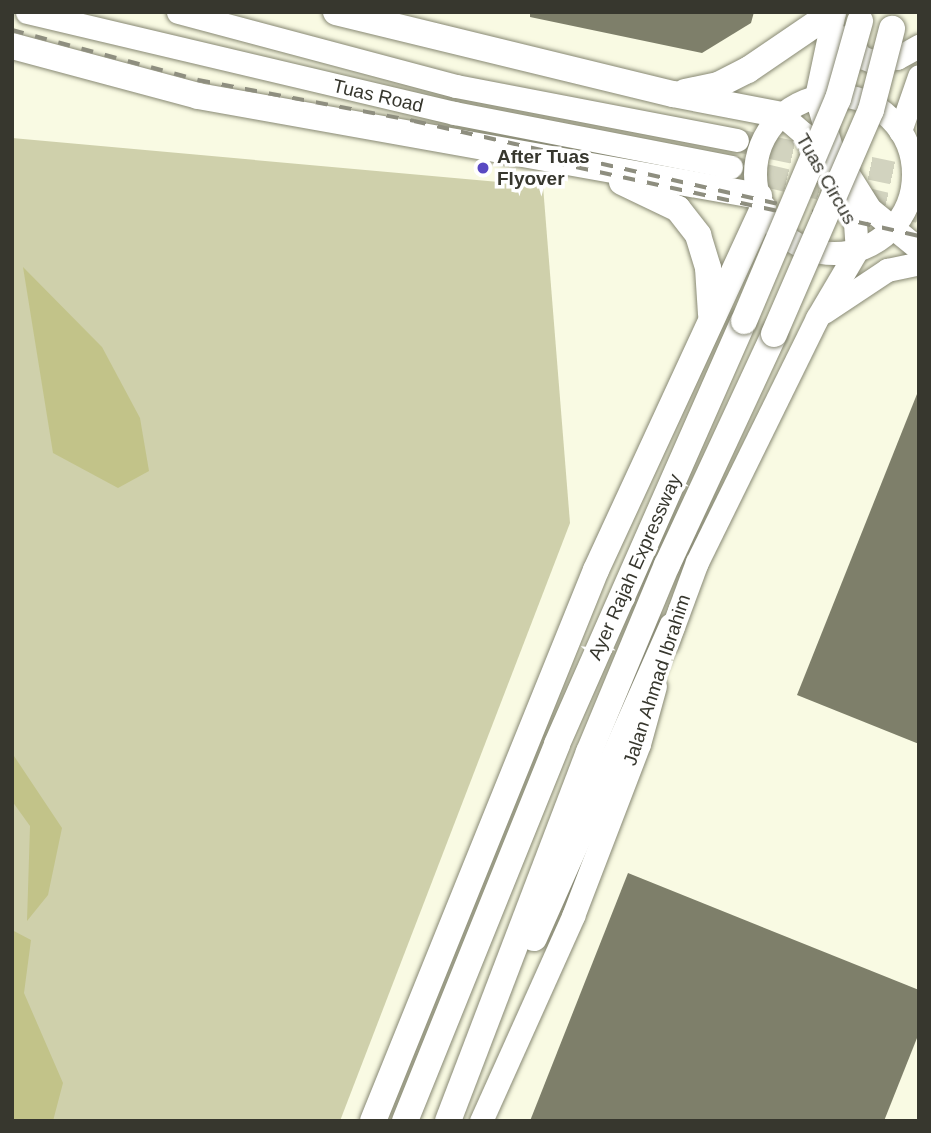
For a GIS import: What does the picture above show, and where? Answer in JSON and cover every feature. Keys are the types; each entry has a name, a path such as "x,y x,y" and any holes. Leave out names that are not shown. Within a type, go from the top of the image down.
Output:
{"highway":[{"path":"336,12 673,94 782,115"},
{"path":"673,94 728,80 834,12"},
{"name":"Ayer Rajah Expressway","path":"405,1121 557,744 744,321 838,99 860,17"},
{"name":"Ayer Rajah Expressway","path":"448,1121 610,702 871,110 894,21"},
{"path":"12,47 198,96 603,170 761,202 596,570 373,1121"},
{"path":"603,170 678,209 698,235 708,268 711,316"},
{"path":"459,1093 566,873 672,625"}],"main road":[{"name":"Tuas Road","path":"27,12 441,110 731,167"},
{"name":"Tuas Road","path":"178,12 456,86 737,140"},
{"path":"834,12 861,57 897,58 919,46"},
{"path":"834,12 816,97 867,102 900,131 914,154 912,186 890,230 919,249"},
{"path":"900,131 919,76"},
{"name":"Tuas Circus","path":"816,97 831,147 870,209 890,230 857,250 839,253 803,246 773,224 761,202 758,152 782,115 816,97"},
{"name":"Tuas Circus","path":"782,115 803,134 855,223 857,250"},
{"name":"Jalan Ahmad Ibrahim","path":"481,1121 573,916 639,744 672,625 817,318 857,250"},
{"path":"817,318 887,270 919,263"}],"shaded area":[{"path":"12,138 543,186 570,523 340,1121 12,1121"},
{"path":"23,267 102,347 140,418 149,471 118,488 53,453"},
{"path":"12,753 62,828 48,895 27,921 30,826 12,801"},
{"path":"12,930 31,940 24,993 63,1083 53,1121 15,1121 12,1114"}],"building":[{"path":"530,12 754,12 751,23 702,53 530,17"},
{"path":"919,389 919,744 797,695"},
{"path":"628,873 919,990 919,1033 884,1121 530,1121"}],"tunnel":[{"path":"737,140 919,178"},
{"path":"731,167 919,211"}],"railway":[{"path":"12,30 198,80 414,121 919,236"},
{"path":"553,162 796,215"}],"place":[{"name":"After Tuas Flyover","path":"483,168"}]}
